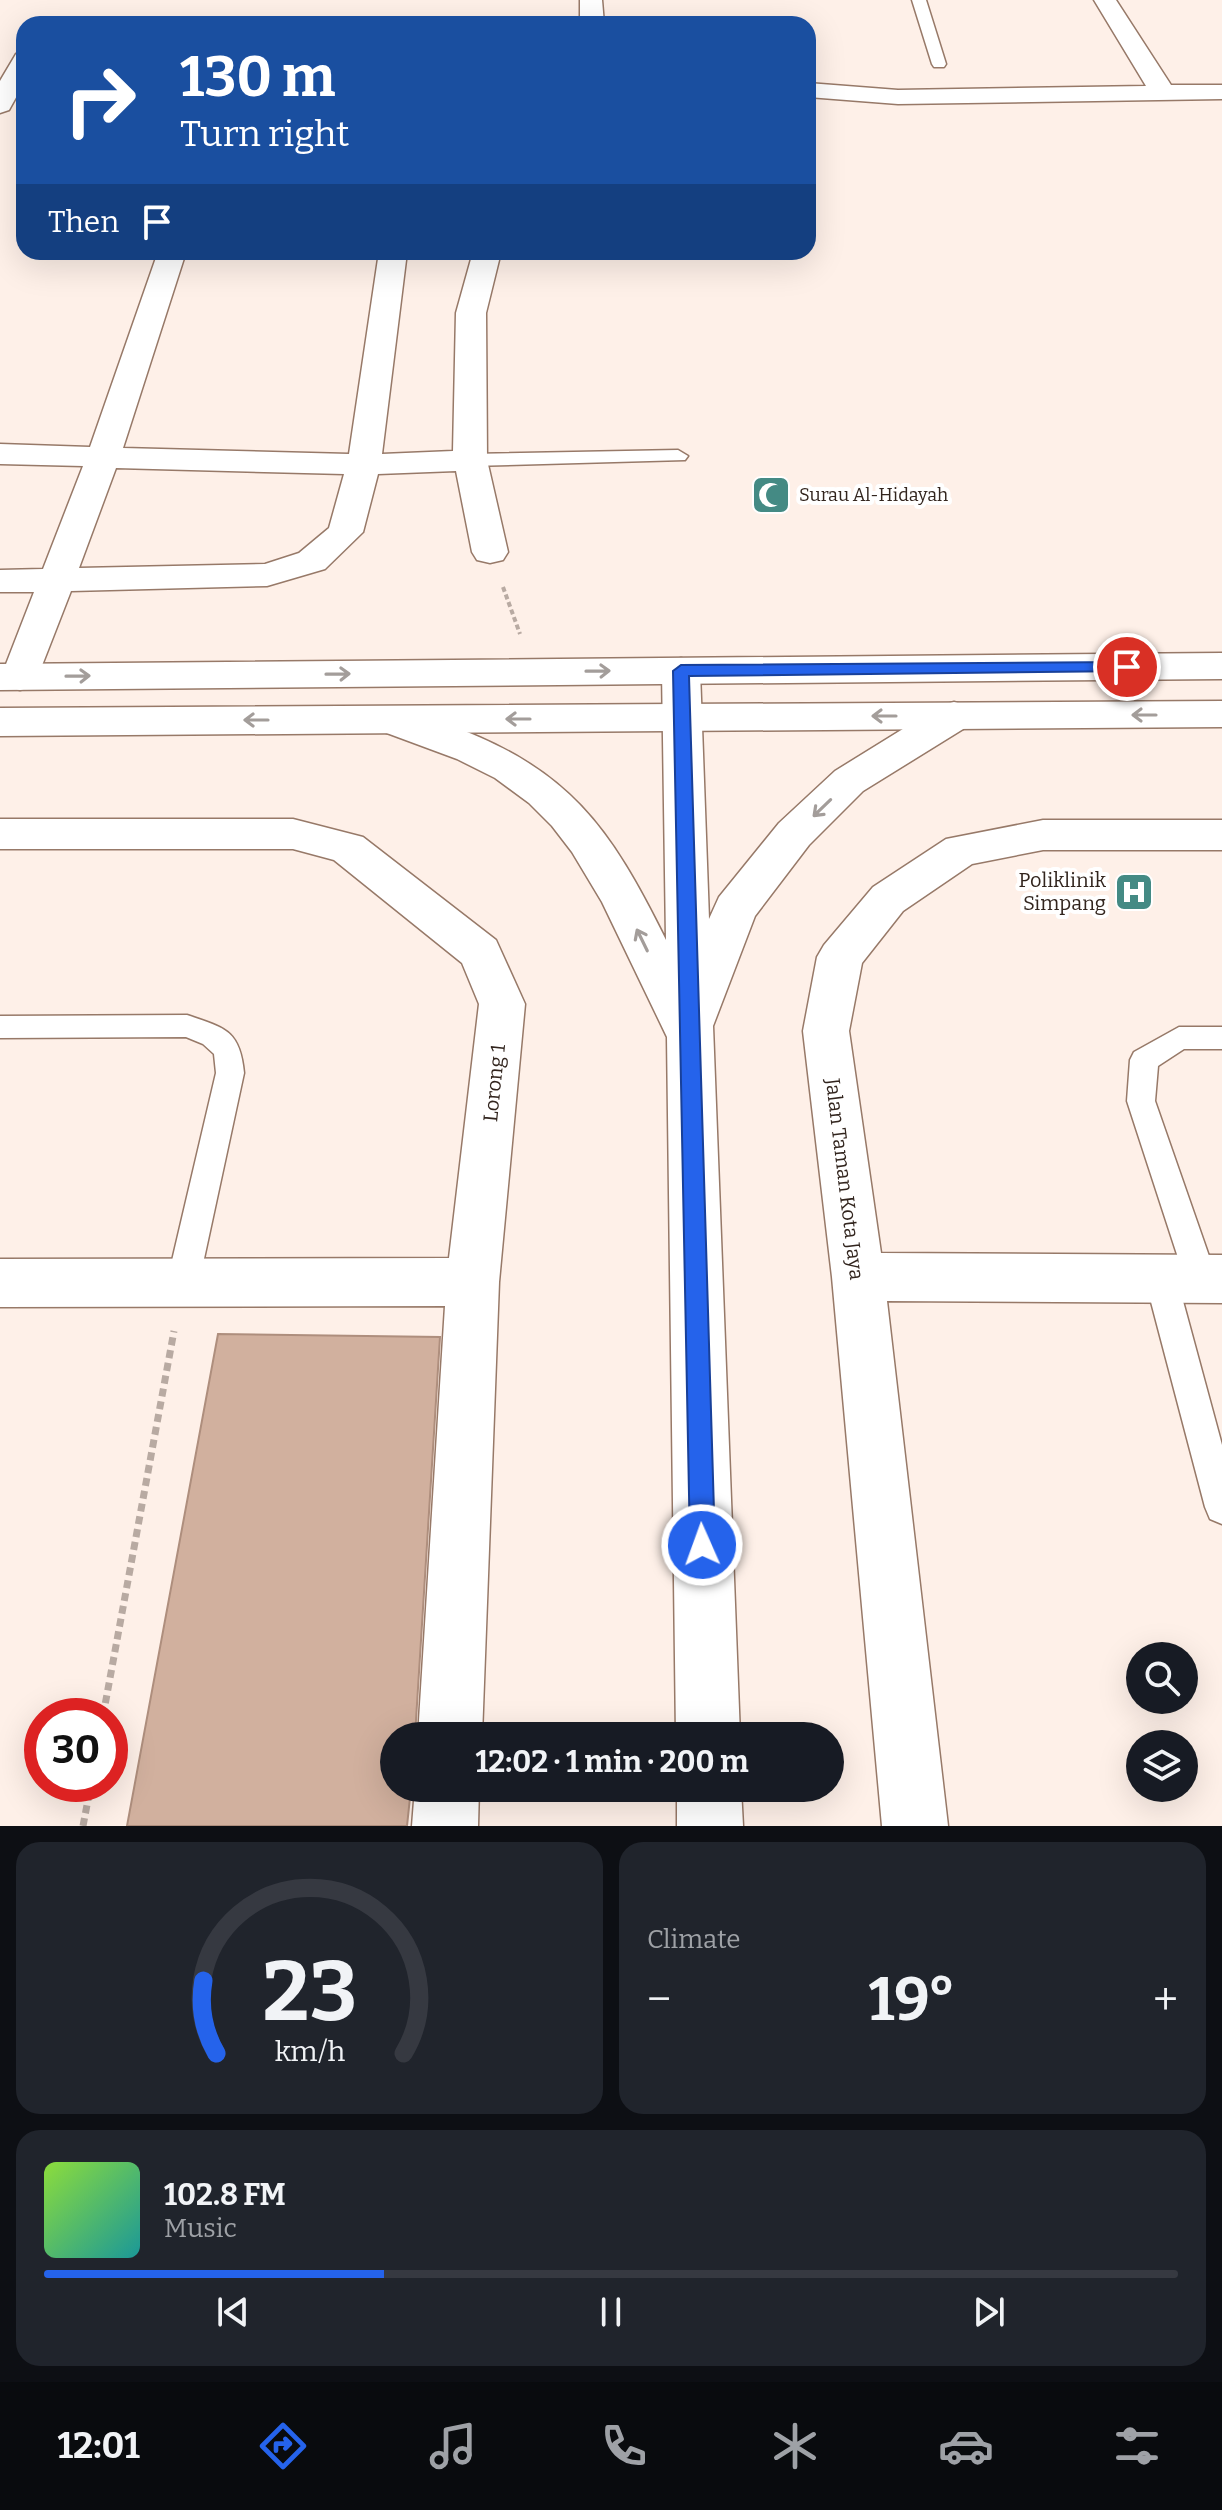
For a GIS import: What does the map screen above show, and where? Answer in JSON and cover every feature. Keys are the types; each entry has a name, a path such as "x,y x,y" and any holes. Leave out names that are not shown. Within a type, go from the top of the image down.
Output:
{"main road":[{"path":"1105,0 1163,93"},
{"path":"0,105 16,74"},
{"path":"816,91 898,97 1222,92"},
{"path":"169,260 104,455 57,580 10,677 1222,666"},
{"path":"0,581 267,575 312,561 345,532 364,465 392,260"},
{"path":"485,260 471,313 470,460 490,552"},
{"path":"0,454 364,465 470,460"},
{"path":"681,671 708,1722"},
{"path":"0,722 1222,714"},
{"path":"688,1036 735,909 794,834 849,781 954,716"},
{"path":"390,719 458,743 512,770 544,793 563,813 622,899 688,1036"},
{"name":"Lorong 1","path":"0,834 293,834 348,848 480,952 502,1004 473,1282 451,1722"},
{"name":"Jalan Taman Kota Jaya","path":"915,1826 858,1277 826,1031 840,957 888,899 961,850 1043,835 1222,835"},
{"path":"858,1277 1195,1279"},
{"path":"0,1283 473,1282"},
{"path":"445,1826 446,1802"},
{"path":"709,1802 710,1826"}],"lane":[{"path":"919,0 939,64"},
{"path":"470,460 678,456"},
{"path":"0,1027 187,1026 213,1036 228,1049 230,1073 183,1282"},
{"path":"1222,1038 1179,1038 1144,1060 1141,1101 1195,1279 1222,1507"}],"path":[{"path":"490,552 534,672"},
{"path":"106,1698 183,1282"},
{"path":"83,1826 88,1802"}],"building":[{"path":"218,1334 440,1337 416,1722 380,1722 380,1802 410,1802 407,1826 127,1826"}],"place":[{"name":"Surau Al-Hidayah","path":"771,495"},
{"name":"Poliklinik Simpang","path":"1134,892"}],"route":[{"path":"702,1545 681,671 1127,667"}]}
